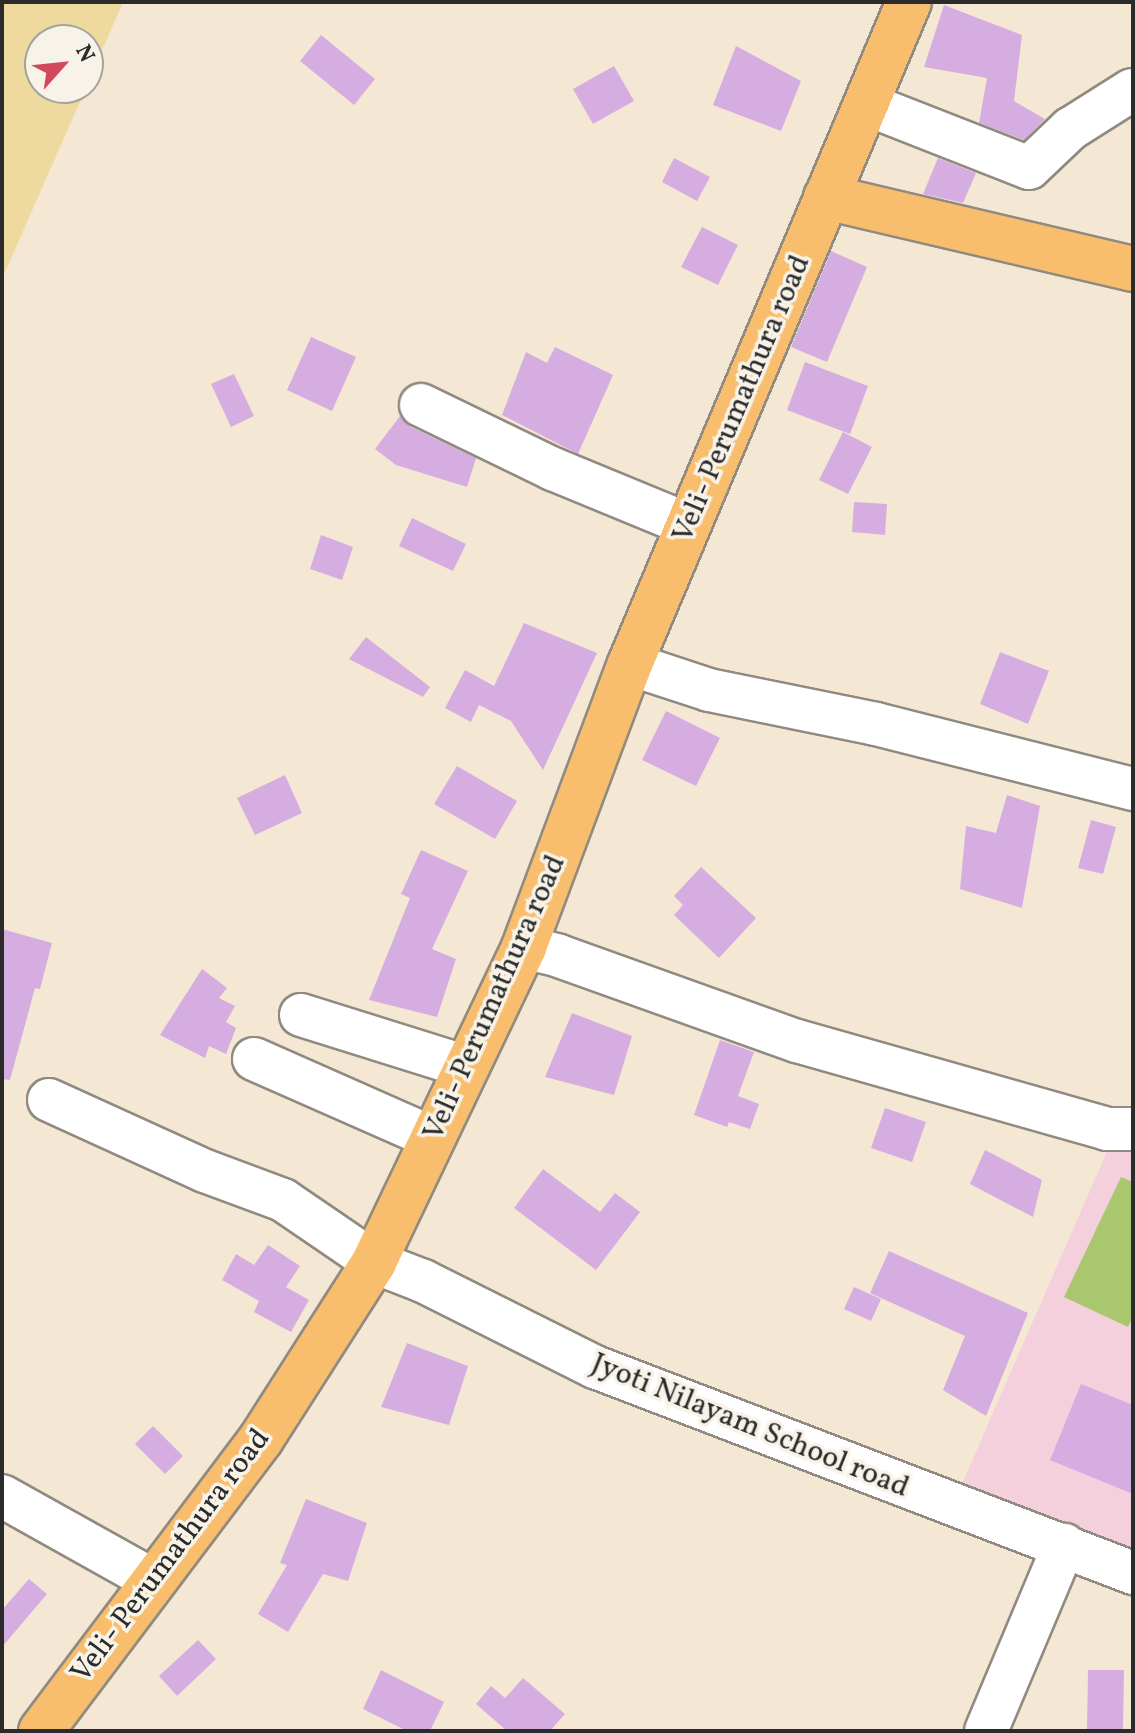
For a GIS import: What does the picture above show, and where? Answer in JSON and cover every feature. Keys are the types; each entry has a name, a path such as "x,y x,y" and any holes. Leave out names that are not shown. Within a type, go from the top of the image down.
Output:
{"main road":[{"name":"Veli- Perumathura road","path":"41,1731 261,1439 374,1262 524,947 630,664 909,2"},
{"path":"826,197 1133,269"}],"street":[{"path":"866,104 1029,168 1070,129 1132,90"},
{"path":"421,405 553,469 689,525"},
{"path":"630,664 709,690 876,724 1133,789"},
{"path":"524,947 559,956 797,1041 1107,1129 1133,1129"},
{"path":"301,1015 467,1067"},
{"path":"254,1059 433,1138"},
{"name":"Jyoti Nilayam School road","path":"49,1100 205,1171 283,1200 374,1262 423,1281 595,1367 1133,1573"},
{"path":"2,1496 154,1581"},
{"path":"986,1731 1064,1545"}],"shaded area":[{"path":"1112,1140 1133,1144 1133,1562 958,1493"}],"green space":[{"path":"1121,1177 1133,1182 1133,1317 1128,1327 1064,1297"}],"sand":[{"path":"2,2 123,2 104,46 104,24 24,24 24,104 79,104 2,279"}],"building":[{"path":"944,5 1022,35 1014,101 1045,119 1024,140 979,123 987,78 924,67"},
{"path":"321,35 375,79 354,105 300,61"},
{"path":"736,46 801,81 781,131 713,105"},
{"path":"614,66 634,101 593,124 573,89"},
{"path":"674,158 710,177 697,201 662,182"},
{"path":"938,158 976,173 963,203 923,194"},
{"path":"702,227 738,245 718,285 681,267"},
{"path":"831,251 867,267 827,362 791,347"},
{"path":"311,337 356,357 332,411 287,390"},
{"path":"555,347 613,375 578,454 502,415 526,352 547,363"},
{"path":"805,362 868,386 850,434 787,410"},
{"path":"234,374 254,416 231,427 211,384"},
{"path":"400,416 411,427 476,458 467,487 396,465 375,449"},
{"path":"843,432 872,447 848,494 819,480"},
{"path":"854,502 887,504 885,535 852,532"},
{"path":"412,518 466,544 453,571 399,546"},
{"path":"321,535 353,547 342,580 310,569"},
{"path":"524,623 597,653 543,770 511,721 479,705 471,722 445,708 465,670 494,686"},
{"path":"366,637 430,687 423,697 349,659"},
{"path":"1000,652 1049,671 1028,724 980,704"},
{"path":"666,711 720,738 696,786 642,760"},
{"path":"457,766 517,801 495,839 434,804"},
{"path":"285,775 302,813 255,835 237,798"},
{"path":"1007,795 1040,806 1022,908 960,889 966,826 996,833"},
{"path":"1091,820 1116,827 1103,874 1078,868"},
{"path":"421,850 468,871 432,949 456,959 437,1017 369,1000 410,898 401,894"},
{"path":"701,867 756,918 719,958 674,915 683,905 674,896"},
{"path":"2,929 52,943 40,989 35,988 10,1080 2,1079"},
{"path":"202,969 227,988 219,998 235,1006 226,1022 236,1028 226,1054 209,1046 205,1058 160,1035"},
{"path":"572,1013 632,1036 614,1095 545,1077"},
{"path":"720,1040 754,1052 738,1096 759,1104 750,1129 729,1122 727,1127 694,1115"},
{"path":"885,1108 926,1122 912,1162 871,1148"},
{"path":"985,1150 1042,1180 1033,1217 970,1184"},
{"path":"543,1169 600,1212 615,1193 640,1212 596,1270 514,1208"},
{"path":"268,1245 300,1266 286,1287 309,1300 291,1332 254,1312 259,1301 222,1280 236,1254 254,1265"},
{"path":"889,1251 1028,1313 986,1416 943,1390 965,1336 870,1293"},
{"path":"854,1287 881,1299 871,1321 844,1309"},
{"path":"407,1343 468,1366 449,1425 381,1407"},
{"path":"1081,1384 1133,1405 1133,1494 1050,1460"},
{"path":"153,1426 183,1456 165,1474 135,1444"},
{"path":"306,1499 367,1523 348,1581 323,1574 288,1632 258,1614 287,1565 280,1563"},
{"path":"29,1579 47,1594 2,1647 2,1610"},
{"path":"198,1640 216,1659 177,1696 159,1676"},
{"path":"381,1670 444,1702 430,1731 407,1731 363,1709"},
{"path":"1088,1670 1124,1670 1123,1729 1087,1729"},
{"path":"523,1678 565,1714 550,1731 507,1731 476,1704 491,1686 505,1698"}]}
